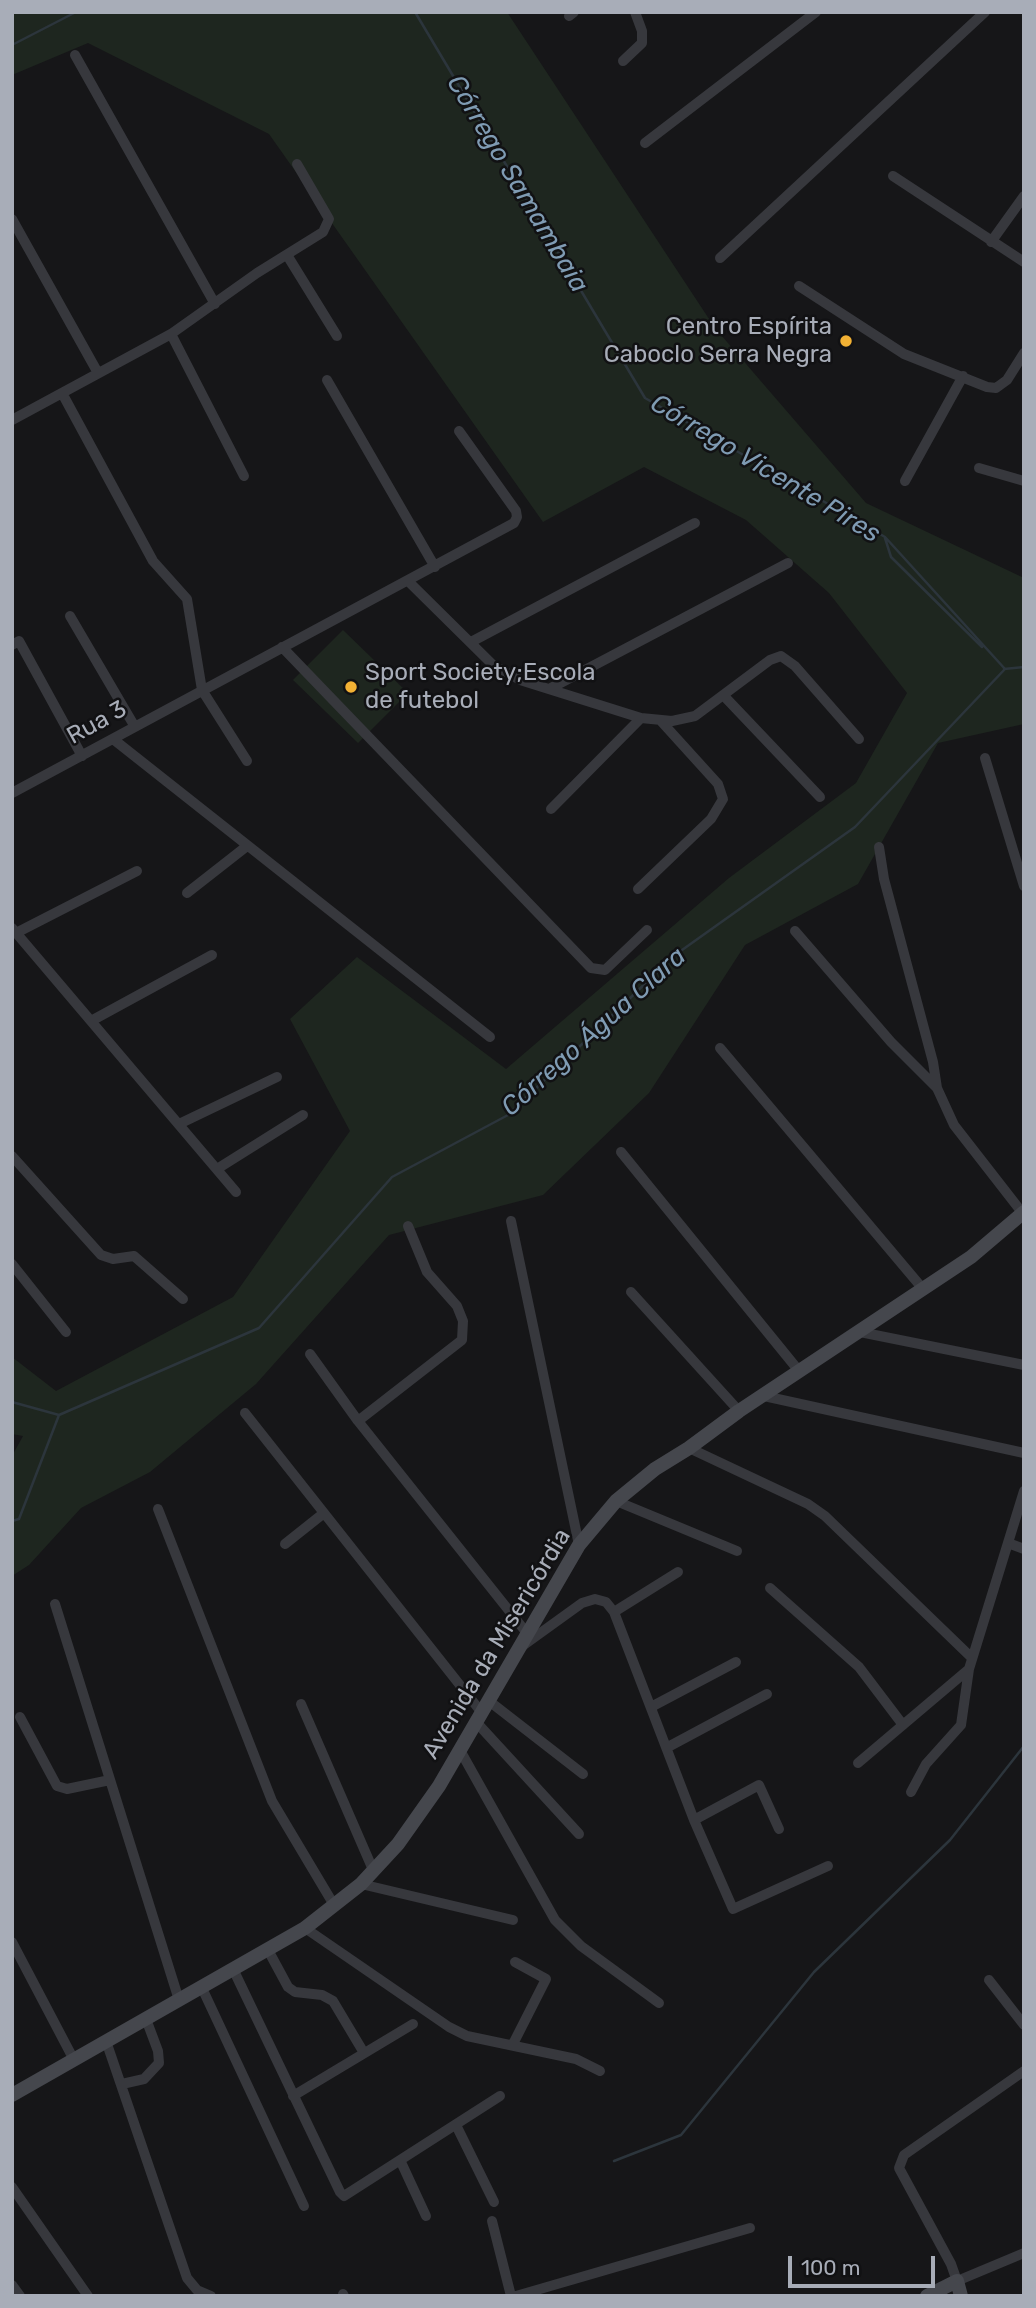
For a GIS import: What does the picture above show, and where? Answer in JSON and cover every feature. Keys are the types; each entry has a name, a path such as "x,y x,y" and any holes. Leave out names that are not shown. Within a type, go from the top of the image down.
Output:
{"street":[{"path":"623,61 642,43 642,31 635,12"},
{"path":"645,143 816,12"},
{"path":"720,258 985,12"},
{"path":"75,55 215,304"},
{"path":"12,420 170,334 329,225 297,164"},
{"path":"893,176 1024,262"},
{"path":"991,242 1024,196"},
{"path":"12,219 98,373"},
{"path":"287,255 337,336"},
{"path":"799,286 904,354 987,387 996,387 1007,380 1024,353"},
{"path":"170,334 244,476"},
{"path":"905,481 963,376"},
{"path":"327,380 435,567"},
{"path":"62,393 148,553 187,599 202,690 247,761"},
{"name":"Rua 3","path":"12,793 512,524 517,517 491,474 459,431"},
{"path":"979,468 1024,481"},
{"path":"471,642 695,523"},
{"path":"551,688 788,563"},
{"path":"408,581 502,671 641,718 686,720 724,696 770,660 781,656 795,667 859,739"},
{"path":"70,616 135,727"},
{"path":"12,645 19,641 82,756"},
{"path":"282,647 591,968 605,970 647,930"},
{"path":"724,696 820,797"},
{"path":"551,809 641,718"},
{"path":"638,889 712,818 723,799 718,784 660,720"},
{"path":"113,739 490,1037"},
{"path":"985,758 1024,886"},
{"path":"187,893 247,846"},
{"path":"879,847 884,879 933,1062 937,1088 954,1125 1023,1213"},
{"path":"137,871 14,930 236,1192"},
{"path":"795,931 907,1060 937,1088"},
{"path":"91,1021 212,955"},
{"path":"720,1048 923,1289"},
{"path":"179,1125 277,1077"},
{"path":"217,1169 303,1115"},
{"path":"621,1152 799,1371"},
{"path":"12,1156 101,1255 113,1259 134,1256 183,1299"},
{"name":"Avenida da Misericórdia","path":"12,2095 234,1971 304,1928 361,1884 412,1825 461,1752 526,1632 579,1545 616,1502 655,1469 689,1448 738,1411 991,1242 1023,1213"},
{"path":"511,1221 579,1545"},
{"path":"358,1420 462,1340 463,1321 457,1306 427,1272 408,1226"},
{"path":"12,1264 66,1332"},
{"path":"631,1292 738,1411"},
{"path":"860,1332 1024,1366"},
{"path":"310,1354 358,1420 526,1632"},
{"path":"764,1396 1024,1453"},
{"path":"245,1413 579,1835"},
{"path":"689,1448 808,1504 825,1516 972,1658"},
{"path":"911,1792 926,1764 961,1725 969,1669 1024,1491"},
{"path":"616,1502 737,1550"},
{"path":"158,1509 272,1801 334,1905"},
{"path":"285,1544 324,1513"},
{"path":"1008,1543 1024,1549"},
{"path":"614,1612 678,1572"},
{"path":"770,1588 859,1667 902,1724"},
{"path":"516,1650 582,1603 595,1599 606,1602 614,1612 694,1820 733,1909 828,1866"},
{"path":"55,1604 179,2000"},
{"path":"652,1707 736,1662"},
{"path":"858,1763 969,1669"},
{"path":"668,1747 767,1694"},
{"path":"300,1704 374,1872"},
{"path":"482,1712 583,1774"},
{"path":"20,1717 57,1786 67,1789 110,1780"},
{"path":"461,1752 555,1920 581,1946 659,2003"},
{"path":"694,1820 759,1785 779,1829"},
{"path":"361,1884 513,1920"},
{"path":"304,1928 449,2027 467,2036 576,2059 600,2071"},
{"path":"12,1942 74,2060"},
{"path":"268,1950 288,1987 295,1992 322,1995 333,2001 364,2053"},
{"path":"513,2044 546,1979 514,1962"},
{"path":"234,1971 344,2196 401,2162 500,2096"},
{"path":"989,1980 1024,2025"},
{"path":"202,1988 304,2206"},
{"path":"122,2084 144,2079 159,2063 158,2052 146,2019"},
{"path":"293,2096 413,2024"},
{"path":"106,2041 187,2278 197,2290 211,2296"},
{"path":"959,2289 951,2264 901,2175 900,2162 904,2155 1024,2071"},
{"path":"456,2125 494,2202"},
{"path":"401,2162 426,2216"},
{"path":"12,2187 88,2296"},
{"path":"492,2221 513,2296 750,2228"},
{"path":"927,2296 959,2289 1024,2253"},
{"path":"12,2285 20,2296"}],"shaded area":[{"path":"12,12 507,12 715,328 866,503 1024,578 1024,724 938,743 858,884 745,945 649,1093 543,1195 389,1235 256,1384 150,1472 81,1508 29,1565 12,1576 12,1456 23,1436 12,1434 12,1357 56,1391 233,1297 350,1131 290,1019 357,957 506,1069 729,878 856,783 907,693 829,593 746,520 644,467 543,522 269,134 88,43 12,75"},
{"name":"Sport Society;Escola de futebol","path":"343,630 408,693 358,743 293,680"}],"waterway":[{"path":"12,45 76,12"},
{"name":"Córrego Água Clara","path":"12,1402 59,1415 259,1328 392,1177 508,1115 675,955 855,827 1005,669 885,537 645,398 415,12"},
{"name":"Córrego Vicente Pires","path":"885,538 891,557 982,647"},
{"name":"Córrego Vicente Pires","path":"1004,669 1024,667"},
{"path":"12,1521 19,1519 59,1415"},
{"path":"614,2161 681,2135 814,1972 950,1840 1024,1746"}],"place":[{"name":"Centro Espírita Caboclo Serra Negra","path":"846,341"},
{"name":"Sport Society;Escola de futebol","path":"351,687"}],"water label":[{"name":"Córrego Samambaia","path":"517,184"}]}
